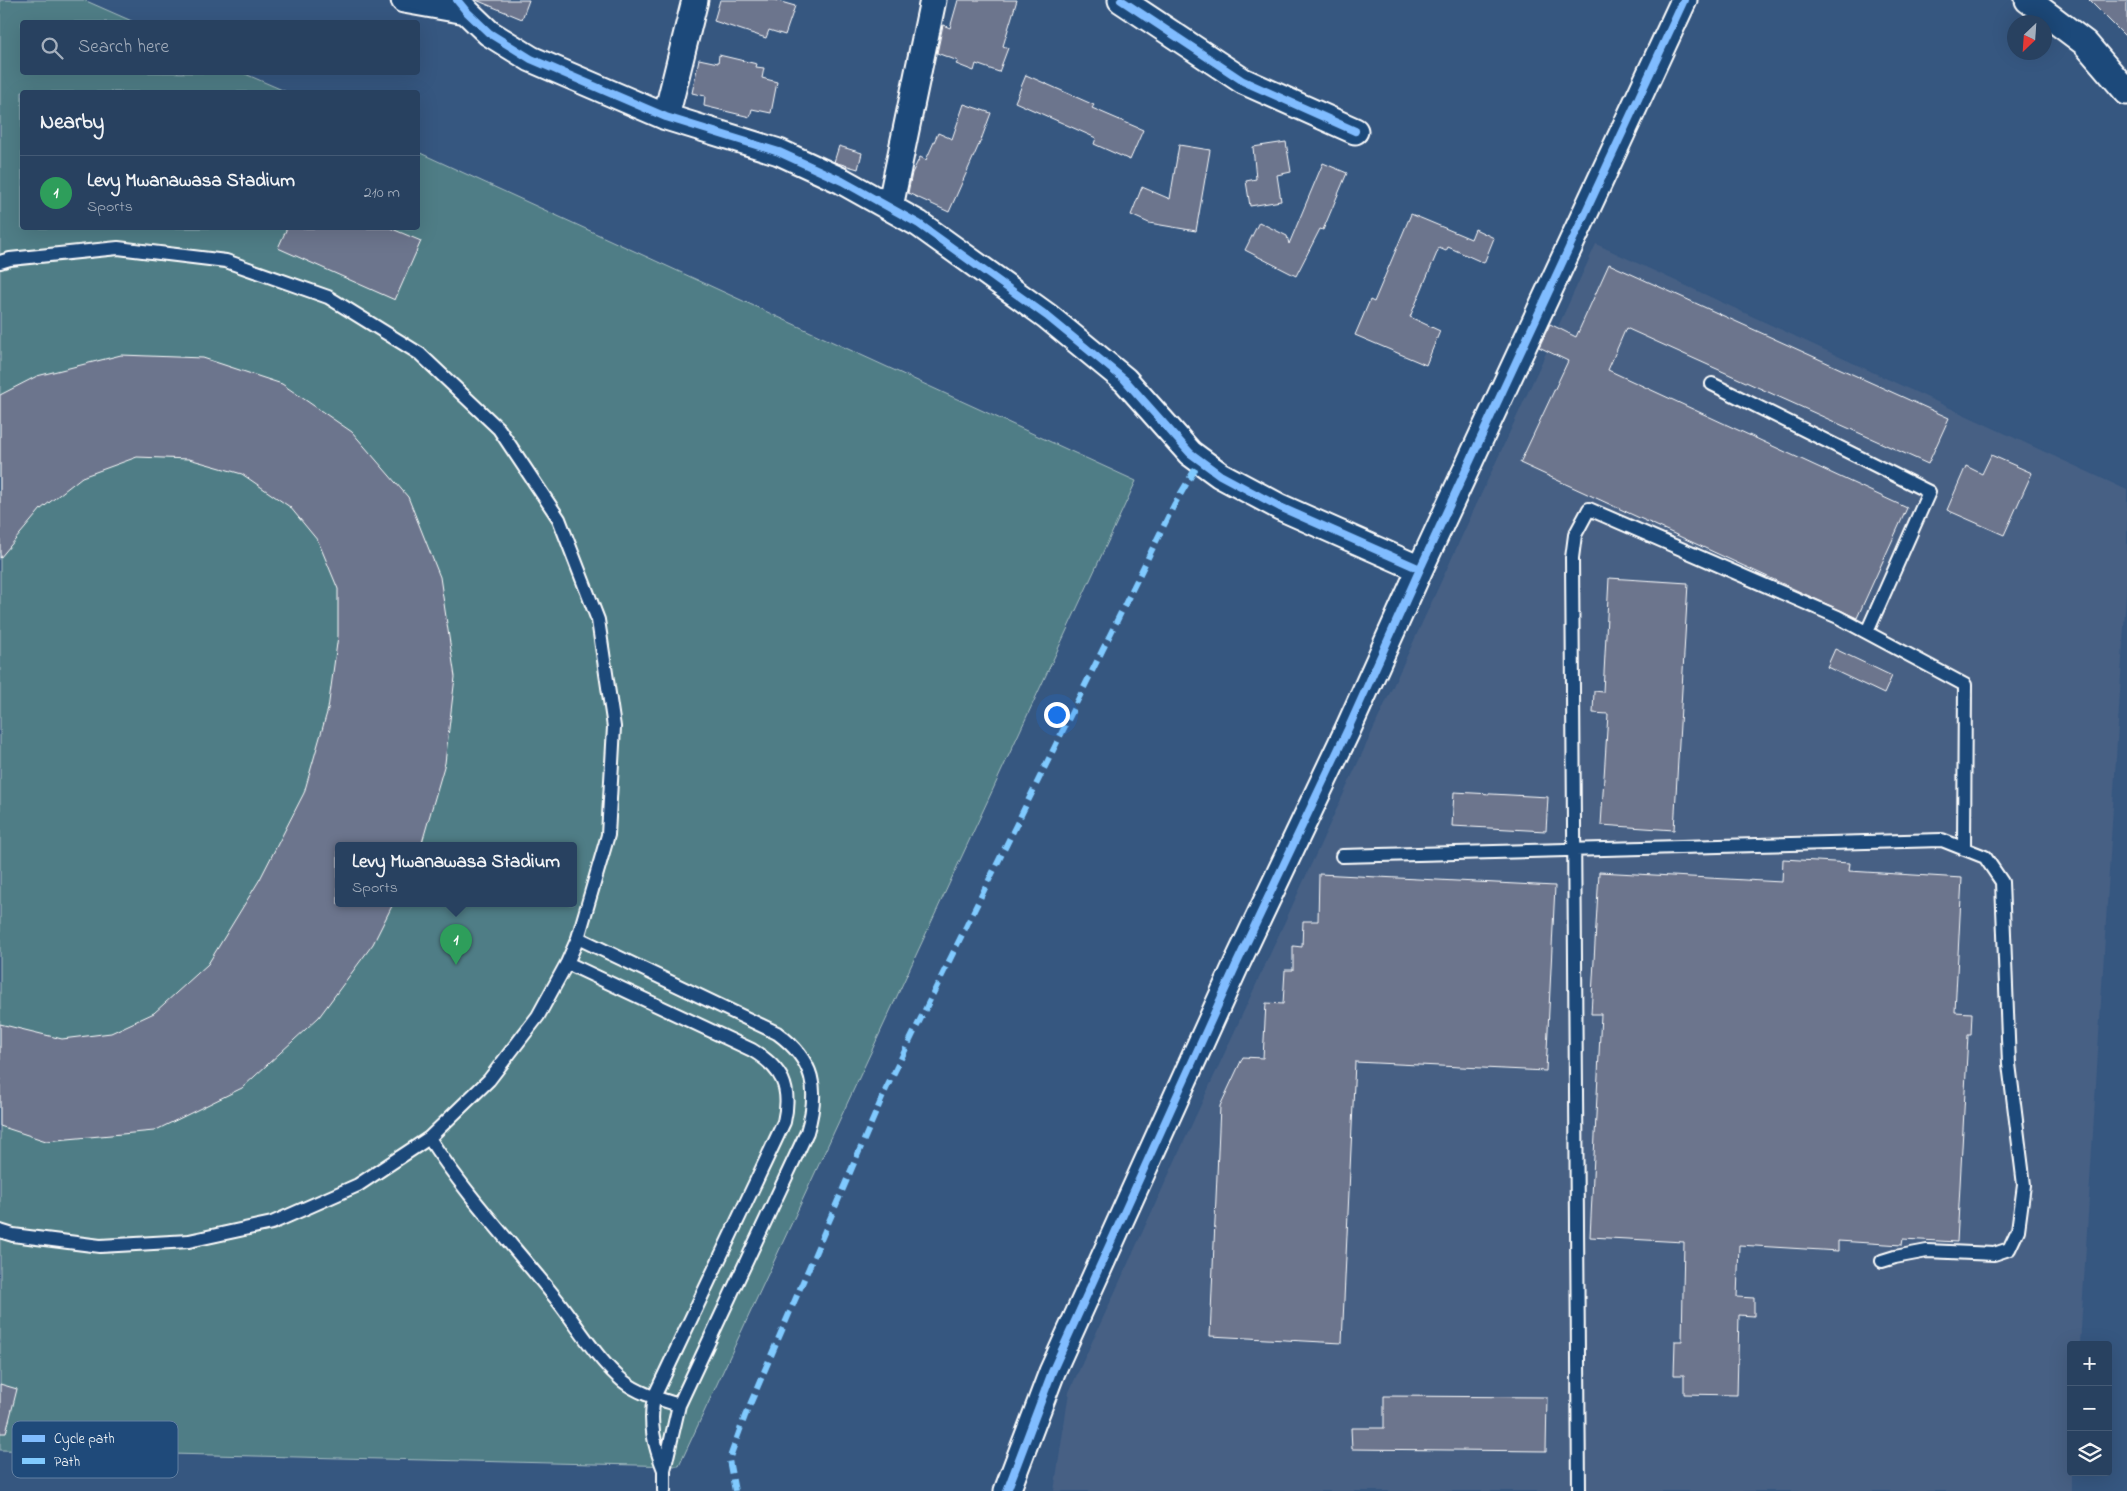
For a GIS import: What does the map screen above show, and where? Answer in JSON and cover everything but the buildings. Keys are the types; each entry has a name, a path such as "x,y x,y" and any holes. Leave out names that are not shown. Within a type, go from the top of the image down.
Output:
{"street":[{"path":"404,0 461,6 489,33 531,59 666,116 779,152 842,181 890,207 919,224 1047,316 1125,380 1190,453 1220,475 1273,504 1420,569"},
{"path":"666,116 695,0"},
{"path":"890,207 933,0"},
{"path":"1121,0 1243,81 1355,131"},
{"path":"1007,1491 1052,1372 1237,962 1348,729 1420,569 1684,0"},
{"path":"2028,0 2085,44 2127,92"}],"lane":[{"path":"0,262 10,259 118,248 226,261 328,297 420,354 499,429 559,519 598,620 614,727 608,835 578,938 567,963 538,1016 489,1080 429,1138 358,1184 272,1223 189,1241 100,1246 13,1235 0,1231"},
{"path":"1712,384 1929,492 1867,632"},
{"path":"1579,1491 1572,558 1575,534 1589,509 1838,617 1965,685 1964,849"},
{"path":"1342,856 1574,848 1942,840 1984,857 2002,882 2009,1064 2024,1185 2018,1230 2009,1249 1994,1254 1926,1252 1895,1256 1882,1262"},
{"path":"578,938 777,1033 793,1045 804,1059 811,1077 814,1096 812,1115 807,1132 679,1405 664,1470 664,1491"},
{"path":"567,963 752,1050 769,1060 779,1072 785,1089 788,1106 784,1122 654,1397 651,1428 654,1445 664,1470"},
{"path":"429,1138 448,1167 611,1369 624,1382 654,1397 679,1405"}],"shaded area":[{"path":"1596,244 2127,490 2127,578 2080,1341 2067,1341 2067,1476 2071,1476 2071,1491 1054,1491 1069,1392"}],"green space":[{"path":"0,0 84,0 129,20 20,20 20,75 248,75 282,90 20,90 20,230 420,230 420,153 1136,481 679,1466 178,1454 178,1421 12,1421 12,1450 0,1450"}],"marked path":[{"path":"735,1491 729,1460 745,1416 886,1089 1174,505 1200,461"}],"cycle path":[{"path":"457,0 489,33 531,59 666,117 779,152 842,181 919,224 1047,316 1125,380 1190,453 1220,475 1280,507 1420,569"},
{"path":"1121,0 1243,81 1355,131"},
{"path":"1007,1491 1052,1372 1237,963 1348,729 1420,569 1684,0"}],"place":[{"name":"Levy Mwanawasa Stadium","path":"456,965"}]}
